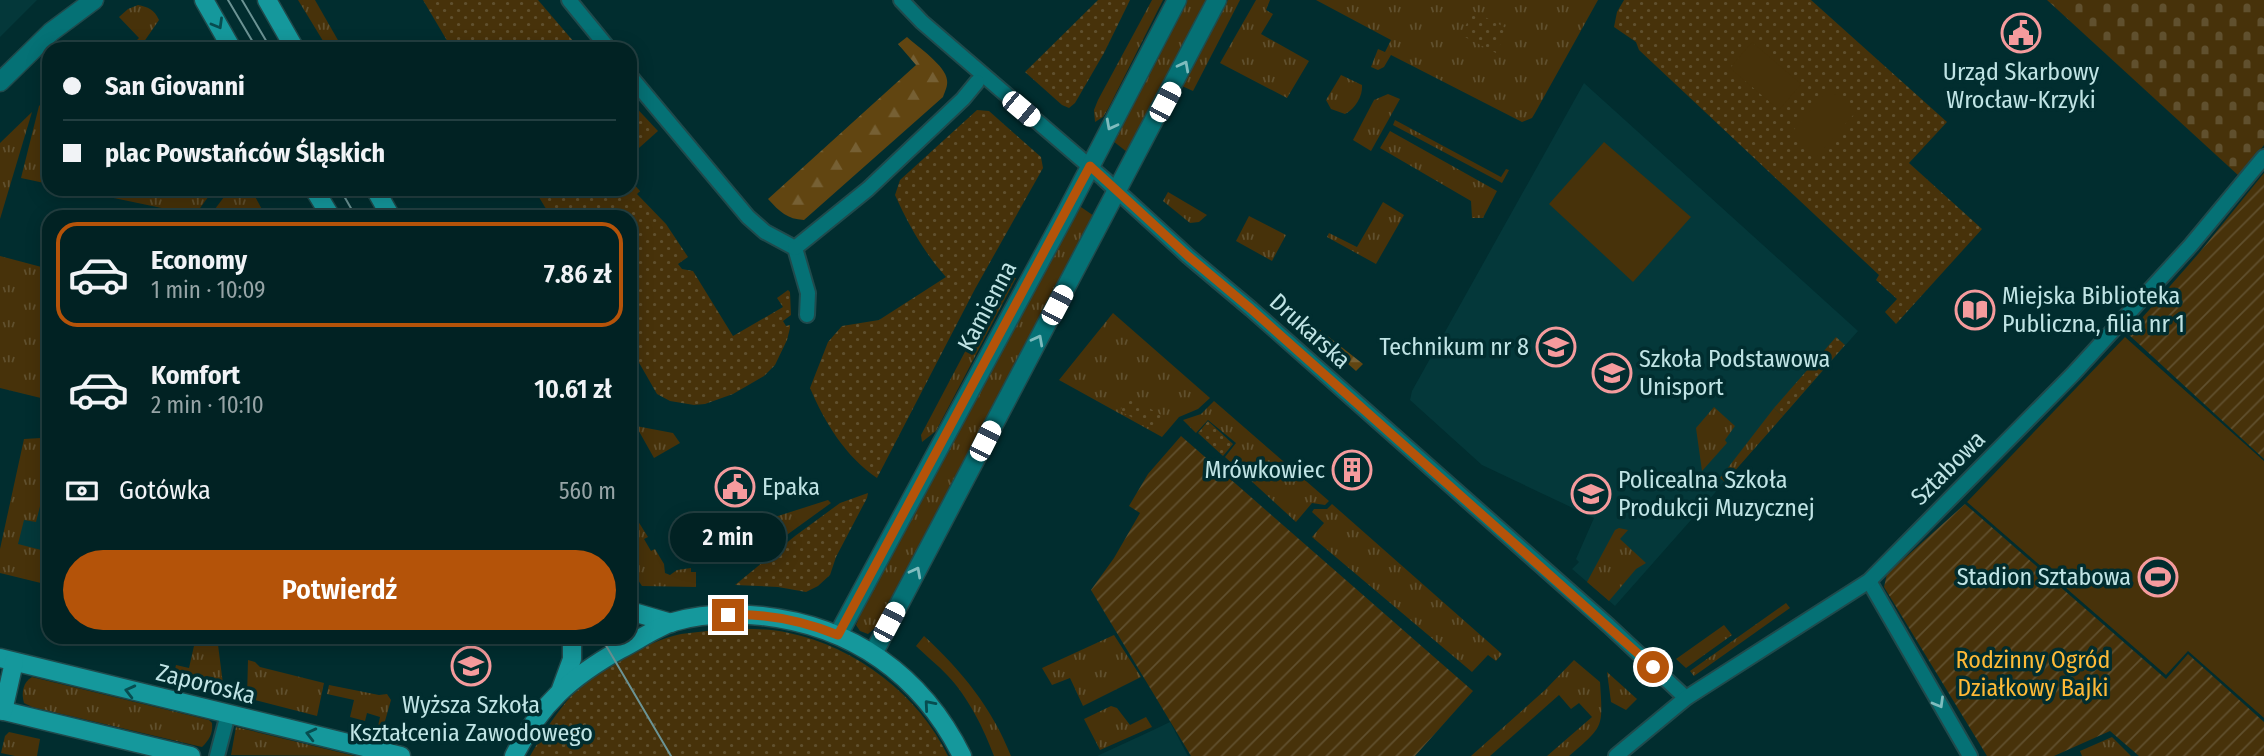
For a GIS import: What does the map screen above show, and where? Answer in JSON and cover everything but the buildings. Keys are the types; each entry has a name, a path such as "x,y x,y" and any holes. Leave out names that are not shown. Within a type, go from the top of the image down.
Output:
{"main road":[{"path":"204,0 228,42"},
{"path":"267,0 291,42"},
{"path":"637,613 671,623"},
{"path":"637,641 671,623 712,615 744,614 788,619 838,635 873,654 907,680 934,710 962,756"},
{"path":"561,689 572,659 572,644"},
{"path":"514,756 542,711 561,689 608,656 631,644"},
{"path":"7,660 1,711 191,756"},
{"name":"Zaporoska","path":"7,660 401,756"}],"street":[{"path":"51,32 72,0"},
{"path":"0,82 51,32 94,0"},
{"path":"569,0 603,42"},
{"name":"Drukarska","path":"901,0 922,23 1090,166 1188,256 1609,626 1686,698"},
{"name":"Kamienna","path":"838,635 1177,0"},
{"path":"873,654 1217,0"},
{"path":"795,248 868,189 963,99 977,82"},
{"path":"637,84 748,217 765,232 795,248 808,293 807,315"},
{"name":"Sztabowa","path":"1616,756 1686,698 1869,580 2073,374 2186,251 2264,157"},
{"path":"1869,580 1970,756"},
{"path":"217,756 228,714"}],"shaded area":[{"path":"0,0 37,0 0,37"},
{"path":"1584,83 1858,331 1615,606 1572,569 1579,562 1576,559 1594,518 1482,465 1410,400 1412,391"},
{"path":"42,462 42,575 0,565"},
{"path":"1170,722 1188,756 1097,756 1149,732"}],"green space":[{"path":"298,0 315,0 339,42 324,42"},
{"path":"423,0 538,0 574,42 448,42"},
{"path":"1098,0 1130,0 1104,53 1075,103 1069,108 1062,105 1025,72"},
{"path":"1152,0 1163,0 1108,109 1103,117 1095,122 1094,110 1098,100"},
{"path":"1187,0 1208,0 1127,152 1113,141"},
{"path":"1228,0 1240,0 1193,91 1182,86"},
{"path":"1256,0 1270,0 1266,10 1273,14 1261,34 1309,61 1287,98 1220,63"},
{"path":"1316,0 1598,0 1532,118 1522,122 1391,55 1384,67 1378,70 1371,67 1378,49 1385,52 1391,40"},
{"path":"1624,0 1811,0 1947,122 1909,163 1982,229 1896,324 1885,312 1897,299 1876,280 1879,275 1639,50 1636,42 1614,27 1617,12"},
{"path":"2047,0 2264,0 2264,145 2239,176"},
{"path":"138,5 153,11 159,20 144,42 135,42 139,38 119,17"},
{"path":"1473,11 1508,29 1496,53 1461,35"},
{"path":"907,37 942,69 947,80 943,97 804,220 784,214 768,199 916,65 898,44"},
{"path":"1752,42 1801,84 1779,110 1730,68"},
{"path":"1341,75 1362,85 1358,102 1345,114 1331,109 1326,100"},
{"path":"1829,89 1856,112 1817,156 1791,133"},
{"path":"1388,94 1400,99 1371,151 1353,140 1374,100"},
{"path":"42,103 42,182 21,178 39,106"},
{"path":"637,108 658,131 637,150"},
{"path":"977,110 989,111 1041,157 1043,168 975,289 877,478 855,460 837,438 810,388 828,342 842,326 879,320 946,277 931,259 895,195 900,180"},
{"path":"32,112 0,219 0,143"},
{"path":"1395,120 1501,177 1506,169 1509,170 1502,183 1393,125"},
{"path":"1390,131 1497,191 1483,218 1472,218 1471,201 1380,148"},
{"path":"1604,142 1691,217 1633,282 1549,204"},
{"path":"2264,173 2264,459 2128,334"},
{"path":"1168,192 1207,215 1199,222 1190,223 1163,201"},
{"path":"637,194 666,224 688,257 678,264 682,269 693,271 733,336 783,307 777,298 788,290 791,315 783,321 786,326 790,325 790,328 775,365 764,376 733,394 705,404 670,401 657,394 637,359 637,210 547,210 538,196"},
{"path":"104,196 209,196 199,210 171,210"},
{"path":"225,196 255,196 262,210 214,210"},
{"path":"1383,202 1404,215 1376,264 1327,237 1329,233 1357,247"},
{"path":"1078,205 1094,216 876,627 868,634 860,631 856,625 861,613"},
{"path":"1249,216 1286,235 1272,261 1236,241"},
{"path":"0,256 42,267 42,398 0,388"},
{"path":"1005,276 1016,278 936,431 922,442 921,435"},
{"path":"1113,313 1210,398 1198,409 1179,417 1162,437 1059,380"},
{"path":"1306,319 1363,364 1356,371 1303,324"},
{"path":"1836,337 1845,345 1783,416 1774,408"},
{"name":"Stadion Sztabowa","path":"2125,337 2264,461 2264,718 2188,651 2166,675 1967,502"},
{"path":"1128,396 1163,416 1155,430 1120,411"},
{"path":"1214,401 1329,501 1325,505 1312,503 1296,522 1225,457 1236,443 1208,420 1196,433 1183,420 1201,414"},
{"path":"1714,407 1735,426 1725,440 1727,443 1702,471 1696,428"},
{"path":"1774,408 1783,416 1725,482 1720,478"},
{"path":"1208,421 1233,444 1223,456 1198,433"},
{"path":"637,426 673,433 680,443 654,458"},
{"path":"1181,436 1473,691 1415,756 1191,756 1091,590 1114,558 1140,513 1129,506 1148,474"},
{"path":"42,438 42,498 36,522 24,520 18,544 42,550 42,583 0,573 0,549 24,439"},
{"path":"868,493 836,557 830,575 818,586 806,592 778,587 735,585 840,503"},
{"path":"828,500 831,503 766,550 733,545 734,519 778,516"},
{"path":"1332,504 1502,654 1496,661 1488,655 1472,672 1312,537 1324,523 1312,512 1314,509 1327,509"},
{"name":"Rodzinny Ogród Działkowy Bajki","path":"1965,504 2166,679 2188,654 2264,722 2264,756 2139,756 2110,731 2054,756 1987,756 1884,587 1887,574"},
{"path":"637,520 648,537 644,539 651,551 655,549 664,564 665,573 670,575 677,570 691,568 691,572 696,572 696,587 642,586 637,578"},
{"path":"1615,530 1628,530 1620,539 1646,563 1636,569 1609,601 1587,582"},
{"path":"1786,603 1790,608 1704,669 1694,676 1690,671"},
{"path":"1724,625 1732,635 1686,668 1676,659"},
{"path":"724,629 789,633 814,640 861,662 903,694 936,734 948,756 530,756 566,702 589,680 619,660 666,638"},
{"path":"1114,635 1141,677 1083,706 1070,678 1052,685 1042,668"},
{"path":"924,636 975,691 995,722 1011,756 994,756 969,703 944,672 916,646"},
{"path":"194,644 218,644 223,684 212,687 173,678 176,665 189,668"},
{"path":"248,660 260,667 324,683 317,716 247,698"},
{"path":"1574,660 1600,682 1601,718 1589,738 1569,756 1547,756 1592,717 1579,703 1571,709 1559,695 1490,756 1471,756 1545,690"},
{"path":"1607,672 1637,699 1626,710 1611,702"},
{"path":"32,677 209,720 212,723 211,734 202,747 32,707 24,703 23,688"},
{"path":"329,685 379,695 387,694 391,700 383,728 378,726 380,717 367,713 365,721 350,717 354,700 327,694"},
{"path":"1111,706 1117,708 1130,725 1146,717 1152,727 1100,750 1084,719"},
{"path":"236,727 355,756 231,755"},
{"path":"9,732 40,739 37,756 1,753 5,736"},
{"path":"2112,737 2131,756 2082,756 2080,751"}],"tram line":[{"path":"228,0 253,42"},
{"path":"242,0 267,42"},
{"path":"344,196 352,210"},
{"path":"605,644 671,756"}],"place":[{"name":"Urząd Skarbowy Wrocław-Krzyki","path":"2021,33"},
{"name":"Miejska Biblioteka Publiczna, filia nr 1","path":"1975,310"},
{"name":"Technikum nr 8","path":"1556,347"},
{"name":"Szkoła Podstawowa Unisport","path":"1612,373"},
{"name":"Mrówkowiec","path":"1352,470"},
{"name":"Epaka","path":"735,487"},
{"name":"Policealna Szkoła Produkcji Muzycznej","path":"1591,494"},
{"name":"Stadion Sztabowa","path":"2158,577"},
{"name":"Wyższa Szkoła Kształcenia Zawodowego","path":"471,666"}],"route":[{"path":"728,615 788,619 838,635 1090,166 1653,667"}]}
